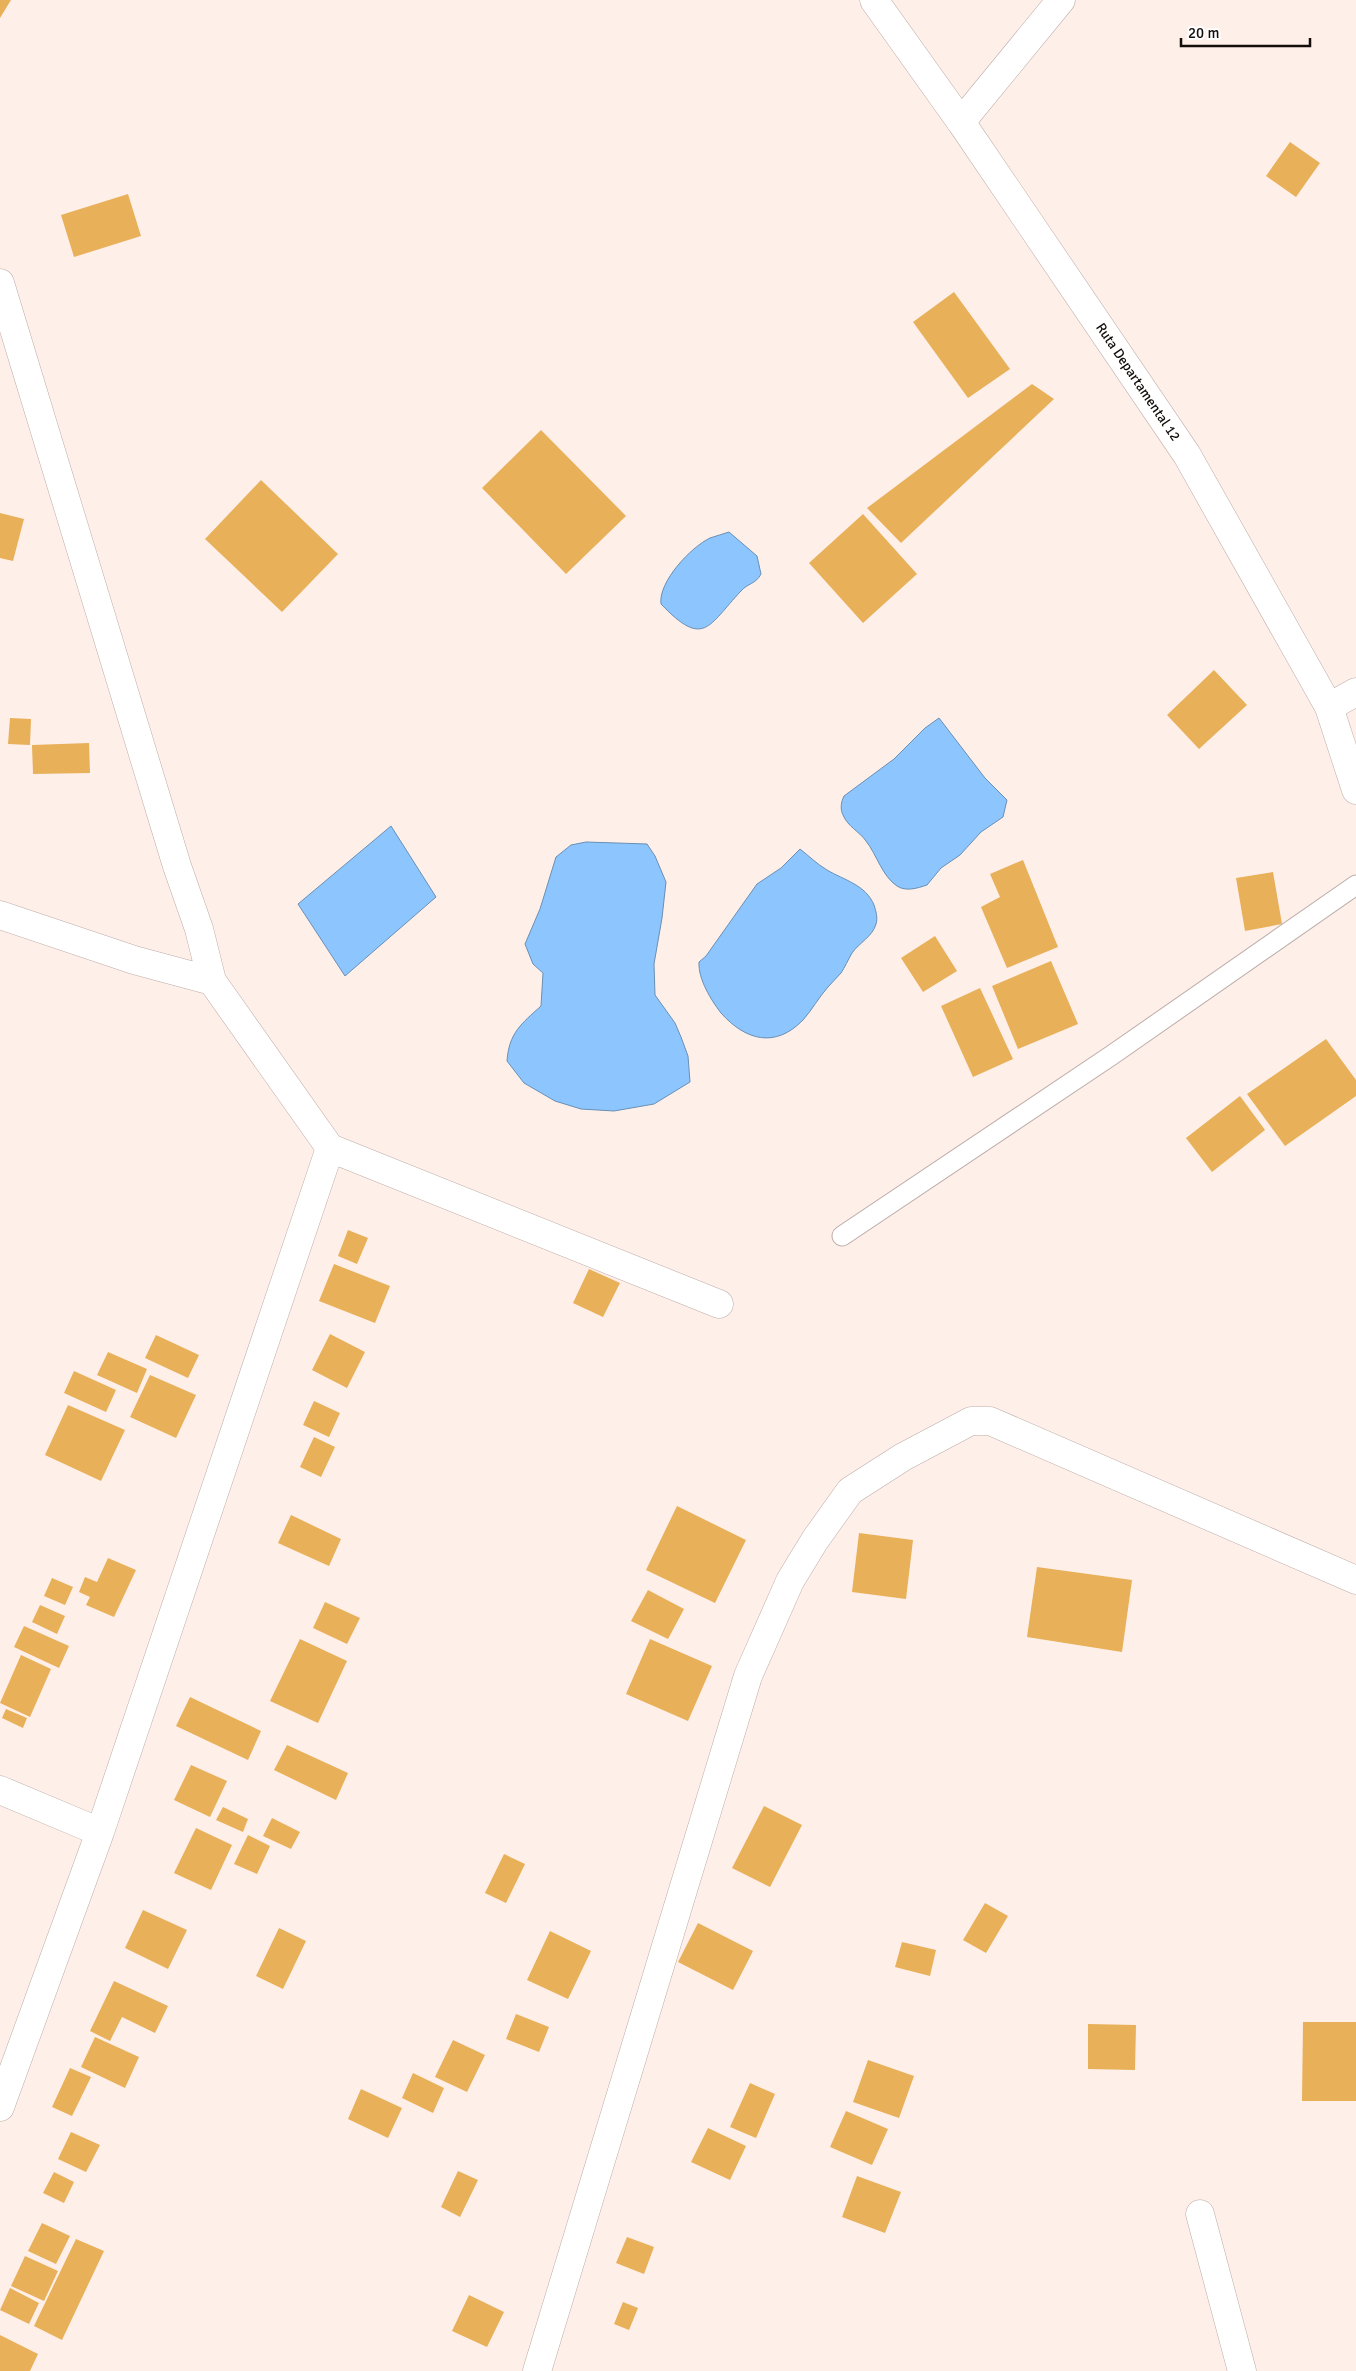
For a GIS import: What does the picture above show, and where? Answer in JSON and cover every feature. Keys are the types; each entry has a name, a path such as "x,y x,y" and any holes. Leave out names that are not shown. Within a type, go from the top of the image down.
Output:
{"street":[{"name":"Ruta Departamental 12","path":"874,0 961,122 1187,455 1329,707 1356,790"},
{"path":"961,122 1061,0"},
{"path":"0,283 178,866 199,928 212,980 330,1148 719,1304"},
{"path":"1329,707 1356,692"},
{"path":"1,919 134,960 212,980"},
{"path":"0,2107 100,1832 330,1148"},
{"path":"537,2371 748,1676 790,1581 815,1540 850,1491 903,1457 971,1421 990,1421 1356,1580"},
{"path":"0,1790 100,1832"},
{"path":"1200,2214 1242,2371"}],"lane":[{"path":"842,1236 1112,1055 1356,885"}],"water":[{"path":"729,532 757,556 761,574 757,580 746,586 721,614 705,628 697,629 687,626 675,618 661,604 661,595 665,586 677,566 694,549 710,538"},
{"path":"939,718 985,778 1007,800 1003,817 981,832 960,855 941,868 927,885 904,889 897,886 887,877 866,841 845,819 841,808 842,803 844,796 894,759 925,728"},
{"path":"391,826 436,897 345,976 298,904"},
{"path":"586,842 647,844 655,856 666,882 654,964 655,995 675,1023 681,1037 688,1056 690,1082 654,1104 614,1111 581,1109 555,1101 524,1083 507,1061 513,1036 541,1006 543,973 533,964 525,944 540,909 556,857 571,845"},
{"path":"800,849 823,868 866,892 874,905 877,922 869,936 855,949 841,973 803,1020 782,1035 760,1038 740,1030 721,1013 709,996 699,969 699,962 706,956 757,884 781,868"}],"building":[{"path":"0,0 11,0 0,18"},
{"path":"1290,142 1320,163 1296,197 1266,176"},
{"path":"128,194 141,236 74,257 61,215"},
{"path":"954,292 1010,369 968,398 913,322"},
{"path":"1032,384 1054,399 901,543 867,508"},
{"path":"541,430 626,516 566,574 482,488"},
{"path":"261,480 338,554 282,612 205,539"},
{"path":"0,513 24,519 13,561 0,558"},
{"path":"863,514 917,574 863,623 809,563"},
{"path":"1214,670 1247,705 1199,749 1167,715"},
{"path":"10,718 31,719 30,745 8,744"},
{"path":"89,743 90,773 33,774 32,745"},
{"path":"1023,860 1058,947 1007,968 981,907 1000,897 990,874"},
{"path":"1273,872 1282,924 1245,931 1236,878"},
{"path":"935,936 957,971 923,992 901,958"},
{"path":"1051,961 1078,1024 1018,1049 992,986"},
{"path":"980,988 1013,1059 973,1077 941,1006"},
{"path":"1326,1039 1356,1080 1356,1096 1285,1146 1247,1094"},
{"path":"1240,1096 1265,1130 1212,1172 1186,1138"},
{"path":"348,1230 368,1238 357,1264 338,1256"},
{"path":"334,1264 390,1286 375,1323 319,1301"},
{"path":"589,1269 620,1283 603,1317 573,1303"},
{"path":"330,1334 365,1352 347,1388 312,1370"},
{"path":"156,1335 199,1355 188,1378 145,1358"},
{"path":"108,1352 147,1369 137,1393 97,1375"},
{"path":"74,1371 116,1390 106,1412 64,1393"},
{"path":"150,1375 196,1395 176,1438 130,1417"},
{"path":"314,1401 340,1413 329,1437 303,1425"},
{"path":"68,1405 125,1430 101,1481 45,1455"},
{"path":"314,1437 335,1447 321,1477 300,1467"},
{"path":"677,1506 746,1540 715,1603 646,1570"},
{"path":"291,1515 341,1539 329,1566 278,1543"},
{"path":"859,1533 913,1540 906,1599 852,1592"},
{"path":"108,1558 136,1570 114,1617 86,1605 90,1597 79,1592 85,1577 97,1582"},
{"path":"1037,1567 1132,1580 1122,1652 1027,1637"},
{"path":"52,1578 73,1587 65,1605 44,1596"},
{"path":"648,1590 684,1609 668,1639 631,1621"},
{"path":"325,1602 360,1618 347,1644 313,1628"},
{"path":"40,1605 65,1616 57,1634 32,1622"},
{"path":"24,1626 69,1646 59,1668 14,1647"},
{"path":"300,1639 347,1661 318,1723 270,1701"},
{"path":"650,1639 712,1666 688,1721 626,1694"},
{"path":"21,1655 51,1669 30,1717 0,1703"},
{"path":"190,1697 261,1731 248,1760 176,1726"},
{"path":"6,1709 27,1718 23,1728 2,1718"},
{"path":"287,1745 348,1773 336,1800 274,1770"},
{"path":"191,1765 227,1781 210,1817 174,1800"},
{"path":"764,1806 802,1825 770,1887 732,1868"},
{"path":"223,1807 248,1819 243,1832 216,1820"},
{"path":"272,1818 300,1832 291,1849 263,1836"},
{"path":"196,1828 232,1845 211,1890 174,1873"},
{"path":"248,1835 270,1846 257,1874 234,1864"},
{"path":"504,1854 525,1864 506,1903 485,1893"},
{"path":"985,1903 1008,1916 986,1953 963,1940"},
{"path":"143,1910 187,1930 168,1969 125,1948"},
{"path":"698,1923 753,1951 733,1990 678,1962"},
{"path":"279,1928 306,1941 283,1989 256,1976"},
{"path":"550,1931 591,1951 568,1999 527,1980"},
{"path":"902,1942 936,1950 930,1976 895,1967"},
{"path":"114,1981 168,2006 155,2033 122,2017 110,2041 90,2031"},
{"path":"516,2014 549,2027 539,2052 506,2039"},
{"path":"1303,2022 1356,2022 1356,2101 1302,2101"},
{"path":"1088,2024 1136,2025 1135,2070 1088,2069"},
{"path":"95,2037 139,2057 125,2088 81,2067"},
{"path":"453,2040 485,2055 467,2092 435,2077"},
{"path":"868,2060 914,2076 899,2118 853,2102"},
{"path":"70,2068 91,2077 72,2116 52,2107"},
{"path":"413,2073 444,2088 433,2113 402,2098"},
{"path":"750,2083 775,2094 756,2138 730,2127"},
{"path":"361,2089 402,2108 388,2138 348,2119"},
{"path":"846,2111 888,2129 872,2165 830,2147"},
{"path":"708,2128 746,2146 730,2180 691,2162"},
{"path":"71,2132 100,2145 86,2172 58,2159"},
{"path":"458,2171 478,2180 460,2217 441,2207"},
{"path":"54,2172 74,2182 64,2203 43,2193"},
{"path":"857,2176 901,2192 885,2233 842,2217"},
{"path":"42,2223 70,2236 56,2264 28,2251"},
{"path":"627,2237 654,2247 644,2274 616,2263"},
{"path":"76,2239 104,2251 62,2340 34,2326"},
{"path":"25,2256 58,2271 44,2301 11,2286"},
{"path":"10,2288 39,2303 29,2324 0,2310"},
{"path":"469,2295 504,2312 487,2347 452,2331"},
{"path":"623,2302 638,2308 629,2330 614,2324"},
{"path":"0,2335 38,2354 30,2371 0,2371"}]}
